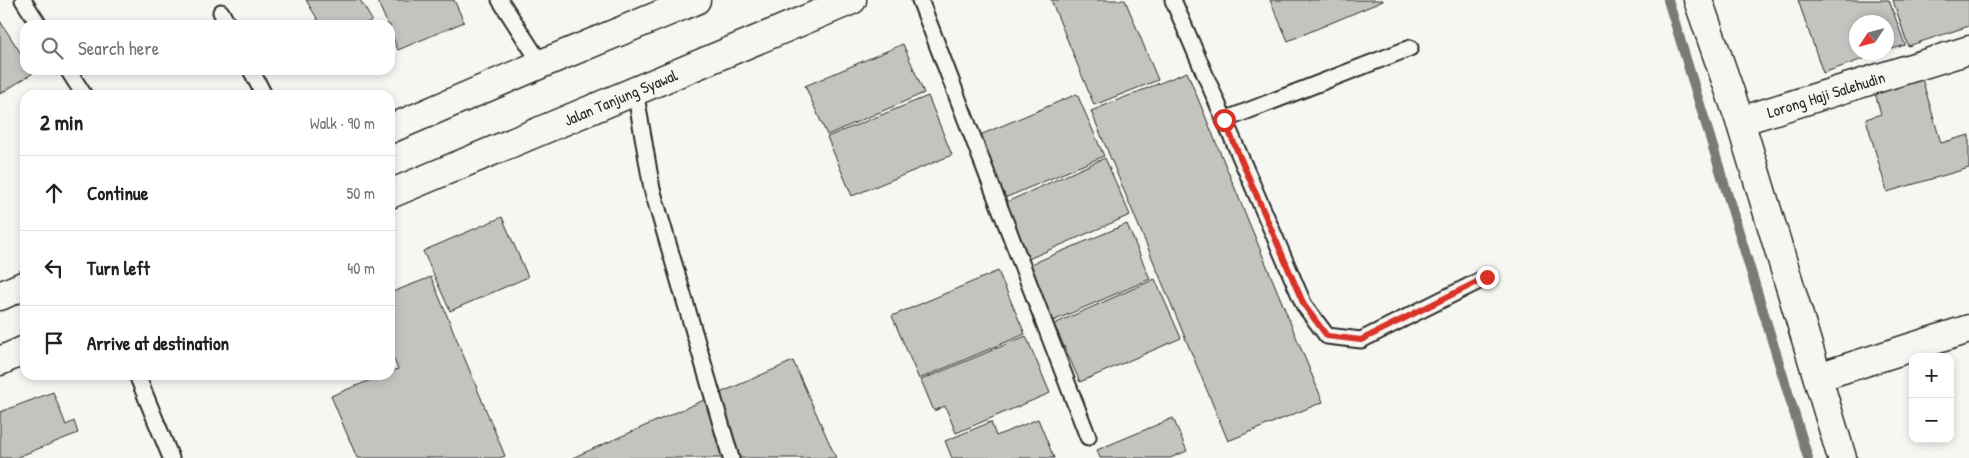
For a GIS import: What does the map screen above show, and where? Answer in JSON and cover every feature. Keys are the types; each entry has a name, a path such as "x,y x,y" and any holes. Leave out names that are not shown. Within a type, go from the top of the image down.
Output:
{"main road":[{"path":"395,127 696,0"},
{"name":"Jalan Tanjung Syawal","path":"395,192 852,0"},
{"path":"1698,0 1740,121 1842,458"},
{"name":"Lorong Haji Salehudin","path":"1740,121 1969,50"},
{"path":"0,296 20,287"},
{"path":"1818,377 1969,329"},
{"path":"0,361 20,352"}],"lane":[{"path":"23,0 36,20"},
{"path":"500,0 541,64"},
{"path":"920,0 1088,437"},
{"path":"1173,0 1304,305 1327,336 1361,340 1487,277"},
{"path":"1224,120 1410,48"},
{"path":"71,75 81,90"},
{"path":"254,75 261,90"},
{"path":"635,90 652,189 731,458"},
{"path":"140,380 171,458"}],"building":[{"path":"306,0 360,0 372,20 318,20"},
{"path":"377,0 454,0 464,22 398,50 395,43 395,20 386,20"},
{"path":"1051,0 1125,0 1158,80 1094,105"},
{"path":"1270,0 1383,0 1383,1 1288,41"},
{"path":"1798,0 1889,0 1905,45 1894,48 1894,15 1849,15 1849,60 1860,60 1823,73"},
{"path":"1893,0 1969,0 1969,26 1908,46"},
{"path":"0,21 20,52 20,75 30,75 0,94"},
{"path":"903,44 924,93 827,135 805,86"},
{"path":"1187,72 1323,402 1228,441 1091,111"},
{"path":"1920,72 1941,143 1969,135 1969,168 1887,192 1866,119 1881,114 1873,86"},
{"path":"1077,94 1104,156 1000,200 973,138"},
{"path":"928,96 952,155 852,196 827,137"},
{"path":"1105,158 1130,215 1026,260 1002,204"},
{"path":"502,217 528,277 450,311 423,251"},
{"path":"1127,224 1150,279 1053,321 1029,265"},
{"path":"998,271 1025,334 919,379 892,316"},
{"path":"431,277 505,456 499,458 357,458 331,396 371,380 395,380 395,370 398,369 395,362 395,291"},
{"path":"1155,279 1181,338 1080,382 1054,324"},
{"path":"1026,336 1050,393 956,433 945,406 934,411 921,380"},
{"path":"793,361 836,458 572,458"},
{"path":"53,392 66,425 74,421 78,433 15,458 0,458 0,412"},
{"path":"1173,418 1187,451 1170,458 1100,458 1097,450"},
{"path":"1038,419 1054,458 952,458 945,441 991,422 996,436"}],"waterway":[{"path":"1668,0 1808,458"}],"route":[{"path":"1224,120 1304,305 1327,336 1361,340 1487,277"}]}
